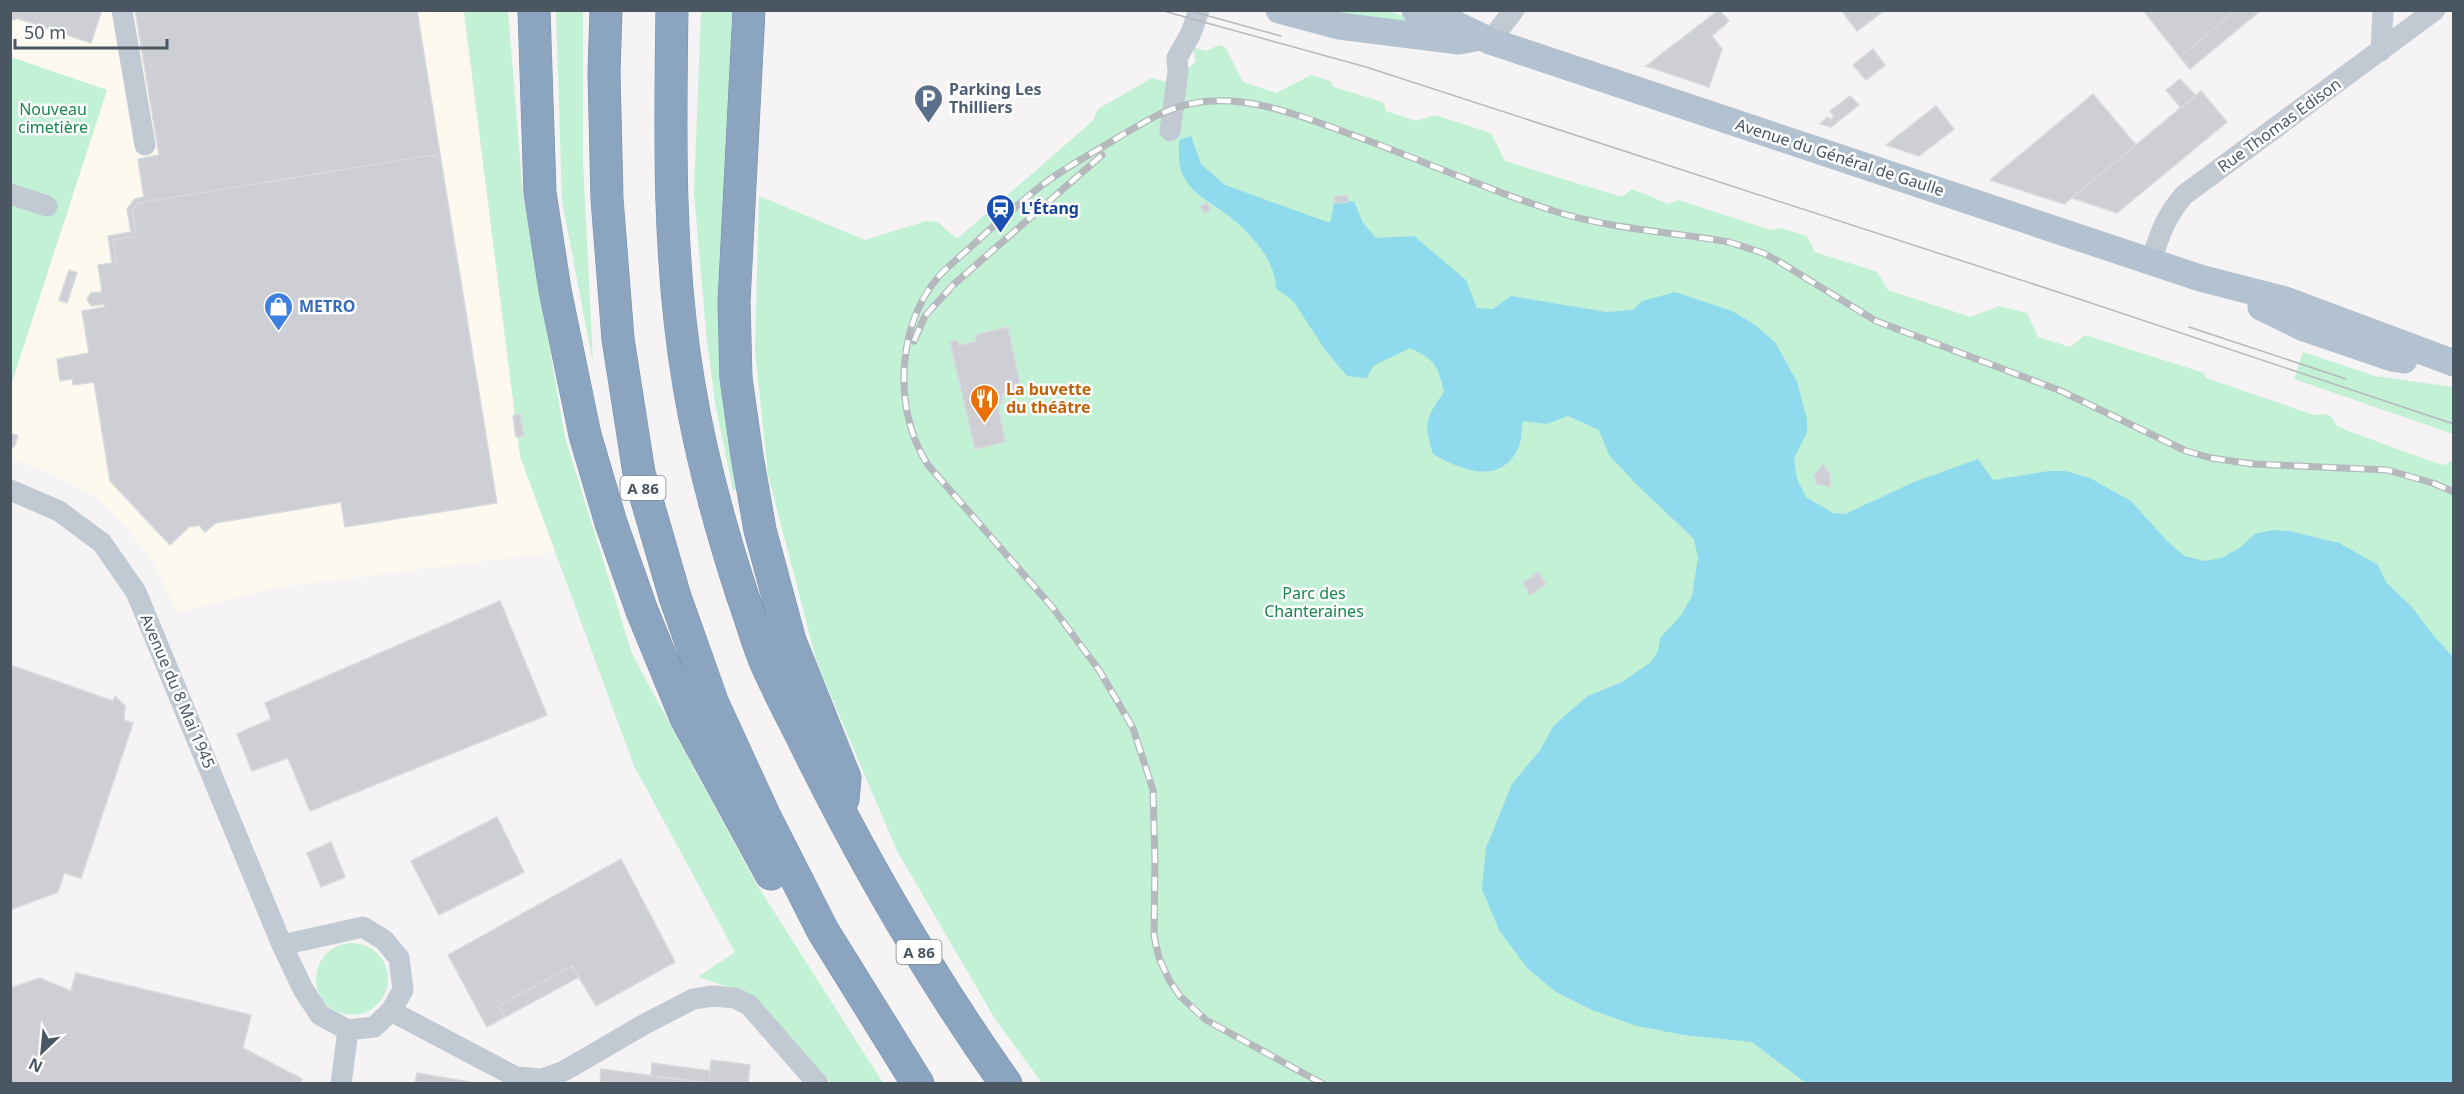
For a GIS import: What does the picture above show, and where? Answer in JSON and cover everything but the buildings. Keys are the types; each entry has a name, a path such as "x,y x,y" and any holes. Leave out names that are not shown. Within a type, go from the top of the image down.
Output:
{"highway":[{"path":"534,10 540,193 555,290 585,435 611,523 642,611 686,718 789,906 823,931"},
{"name":"A 86","path":"606,10 604,72 609,222 618,339 639,473 675,597 713,704 765,817 823,931 918,1083"},
{"name":"A 86","path":"672,10 670,147 674,243 687,372 703,459 723,538 765,662 841,815 920,953 972,1035 1006,1083"},
{"path":"749,10 734,302 736,378 760,530 790,641 845,778 841,815"}],"main road":[{"name":"Avenue du Général de Gaulle","path":"1279,10 1339,26 1459,41 1485,39"},
{"name":"Avenue du Général de Gaulle","path":"1415,10 1455,24 1485,39 2200,278 2304,328 2392,358 2454,364"}],"street":[{"path":"122,10 145,145"},
{"path":"1170,131 1178,72 1177,58 1191,33 1199,10"},
{"path":"1485,39 1514,10"},
{"path":"2381,51 2383,10"},
{"name":"Rue Thomas Edison","path":"2151,261 2161,228 2172,209 2184,195 2435,10"},
{"path":"10,194 47,206"},
{"name":"Avenue du 8 Mai 1945","path":"10,490 59,510 102,543 136,592 282,945 303,989 320,1015 348,1030"},
{"path":"282,945 363,927 384,940 399,958 403,990 391,1011 374,1027 348,1030 341,1083"},
{"path":"391,1011 516,1077 542,1079 564,1071 693,999 713,996 735,998 749,1005 818,1083"}],"shaded area":[{"path":"11,11 463,11 520,456 555,552 275,588 177,613 153,561 126,527 96,497 11,457 11,385 107,91 11,57"}],"green space":[{"path":"464,11 508,11 523,196 565,437 632,654 757,885 883,1083 831,1083 752,995 698,977 735,952 634,766 520,456"},
{"path":"556,11 583,11 583,161 593,363 562,201"},
{"path":"701,11 732,11 727,198 742,490 733,490 715,403 706,332 694,193"},
{"path":"1302,11 1388,11 1462,33"},
{"name":"Parc des Chanteraines","path":"1219,45 1225,47 1243,82 1276,93 1311,75 1330,81 1334,87 1383,102 1386,111 1416,121 1435,115 1491,133 1505,161 1622,197 1632,189 1669,204 1678,200 1771,230 1781,228 1807,236 1815,252 1877,272 1888,290 1971,317 1999,306 2027,313 2038,337 2070,347 2085,335 2204,373 2206,378 2314,415 2324,414 2332,417 2337,426 2433,462 2445,465 2453,460 2453,1083 1042,1083 995,1019 897,851 817,663 768,475 755,351 759,196 865,240 926,221 938,222 957,239 1088,125 1098,109 1152,78 1172,83 1196,61 1193,47 1206,51"},
{"name":"Nouveau cimetière","path":"11,57 107,90 11,385"},
{"path":"2303,352 2375,376 2453,387 2453,434 2294,379"},
{"path":"345,943 359,943 378,953 388,972 388,986 378,1005 359,1015 345,1015 326,1005 316,986 316,972 326,953"}],"water":[{"path":"1191,136 1201,164 1225,185 1330,223 1334,204 1354,201 1363,223 1376,238 1414,236 1466,280 1477,308 1493,309 1511,296 1606,312 1633,310 1642,301 1675,292 1732,311 1755,325 1775,342 1797,382 1807,419 1807,433 1794,458 1797,479 1806,497 1833,513 1845,514 1914,482 1978,459 1993,480 2049,471 2065,471 2090,478 2131,501 2166,540 2184,556 2205,561 2222,558 2241,547 2255,534 2273,530 2289,531 2339,543 2378,565 2386,582 2411,606 2453,657 2453,1083 1806,1083 1752,1042 1684,1035 1637,1026 1592,1010 1556,992 1528,969 1499,930 1482,889 1486,848 1512,784 1540,750 1554,725 1588,696 1622,682 1651,662 1658,651 1660,638 1682,614 1692,596 1698,558 1694,539 1609,455 1599,430 1568,416 1547,424 1523,421 1518,449 1501,468 1490,471 1467,469 1433,454 1428,434 1428,421 1433,408 1444,392 1440,375 1434,364 1410,348 1373,366 1367,378 1347,376 1326,351 1293,301 1276,288 1271,267 1253,239 1229,216 1196,193 1186,181 1180,165 1179,140"}],"tram line":[{"path":"1160,10 1366,67 2070,296 2454,424"},
{"path":"1194,12 1281,36"},
{"path":"2189,327 2346,379"}],"railway":[{"path":"1323,1084 1206,1020 1180,996 1169,980 1159,958 1154,936 1153,790 1133,728 1099,670 1053,608 928,465 916,442 908,417 904,390 909,336 918,310 931,287 948,267 1050,179 1151,118 1186,105 1208,101 1230,101 1274,108 1383,146 1554,211 1619,226 1729,242 1763,253 1876,321 2061,391 2186,451 2211,458 2253,464 2387,470 2433,483 2454,492"},
{"path":"914,341 925,316 953,285 1102,155"}],"place":[{"name":"Parking Les Thilliers","path":"928,124"},
{"name":"L'Étang","path":"1000,234"},
{"name":"METRO","path":"278,332"},
{"name":"La buvette du théâtre","path":"985,424"}]}
